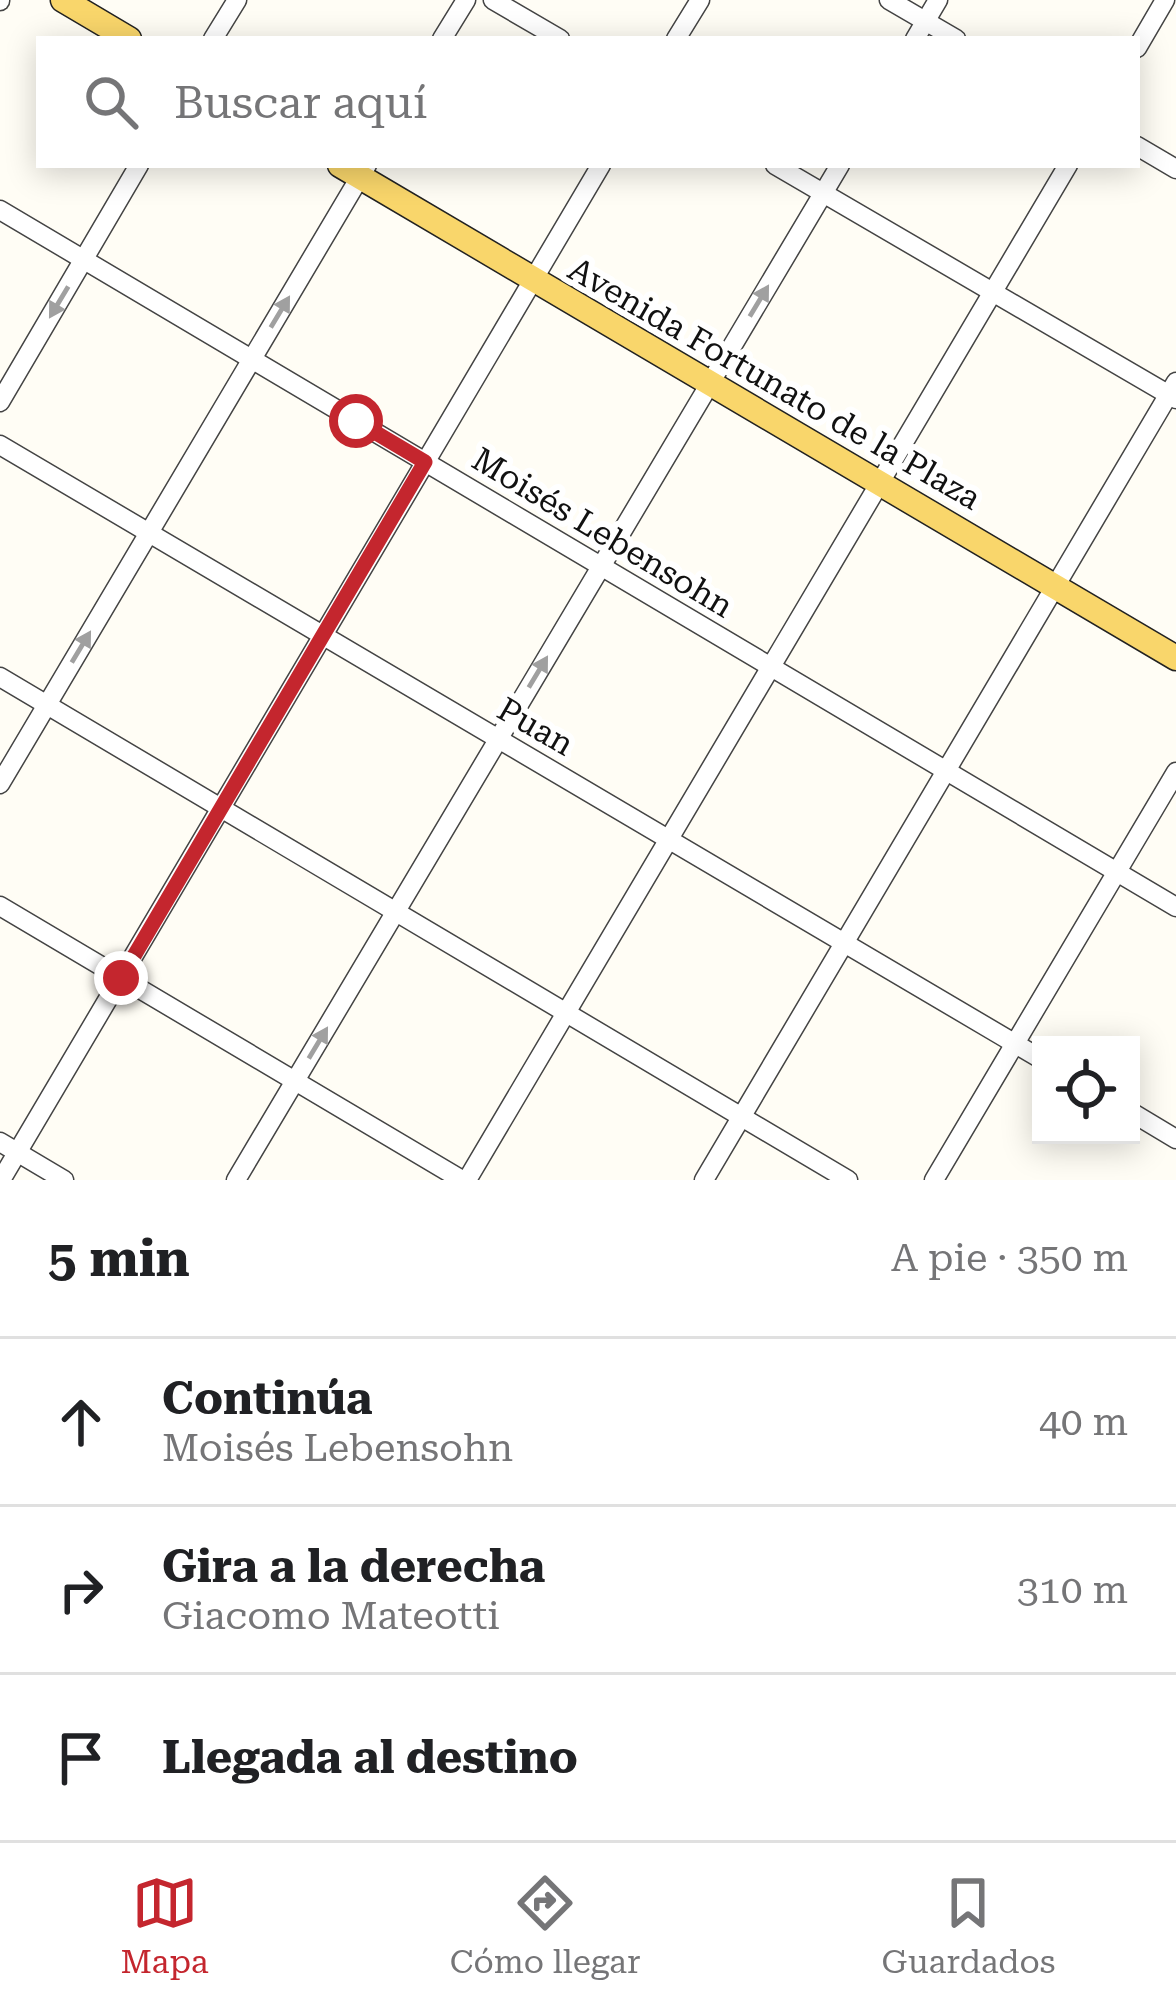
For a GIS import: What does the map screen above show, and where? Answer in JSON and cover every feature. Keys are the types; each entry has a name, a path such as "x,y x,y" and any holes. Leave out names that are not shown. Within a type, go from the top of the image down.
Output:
{"main road":[{"path":"63,0 124,36"},
{"name":"Avenida Fortunato de la Plaza","path":"356,169 534,280 1176,658"}],"street":[{"path":"215,36 237,0"},
{"path":"444,36 466,0"},
{"path":"493,0 555,36"},
{"path":"678,36 700,0"},
{"path":"890,0 951,36"},
{"path":"917,36 938,0"},
{"path":"1140,42 1165,0"},
{"path":"1140,148 1176,169"},
{"path":"0,402 138,168"},
{"path":"1,1180 9,1147 121,978 599,168"},
{"path":"704,1180 1174,392 781,168"},
{"path":"236,1180 838,168"},
{"path":"0,906 465,1180 1065,168"},
{"path":"0,784 252,359 356,169"},
{"name":"Moisés Lebensohn","path":"0,210 1176,907"},
{"name":"Puan","path":"0,445 1032,1054"},
{"path":"0,677 848,1180"},
{"path":"934,1180 1176,772"},
{"path":"1140,1117 1176,1139"},
{"path":"9,1147 64,1180"}],"route":[{"path":"121,978 425,462 356,421"}]}
